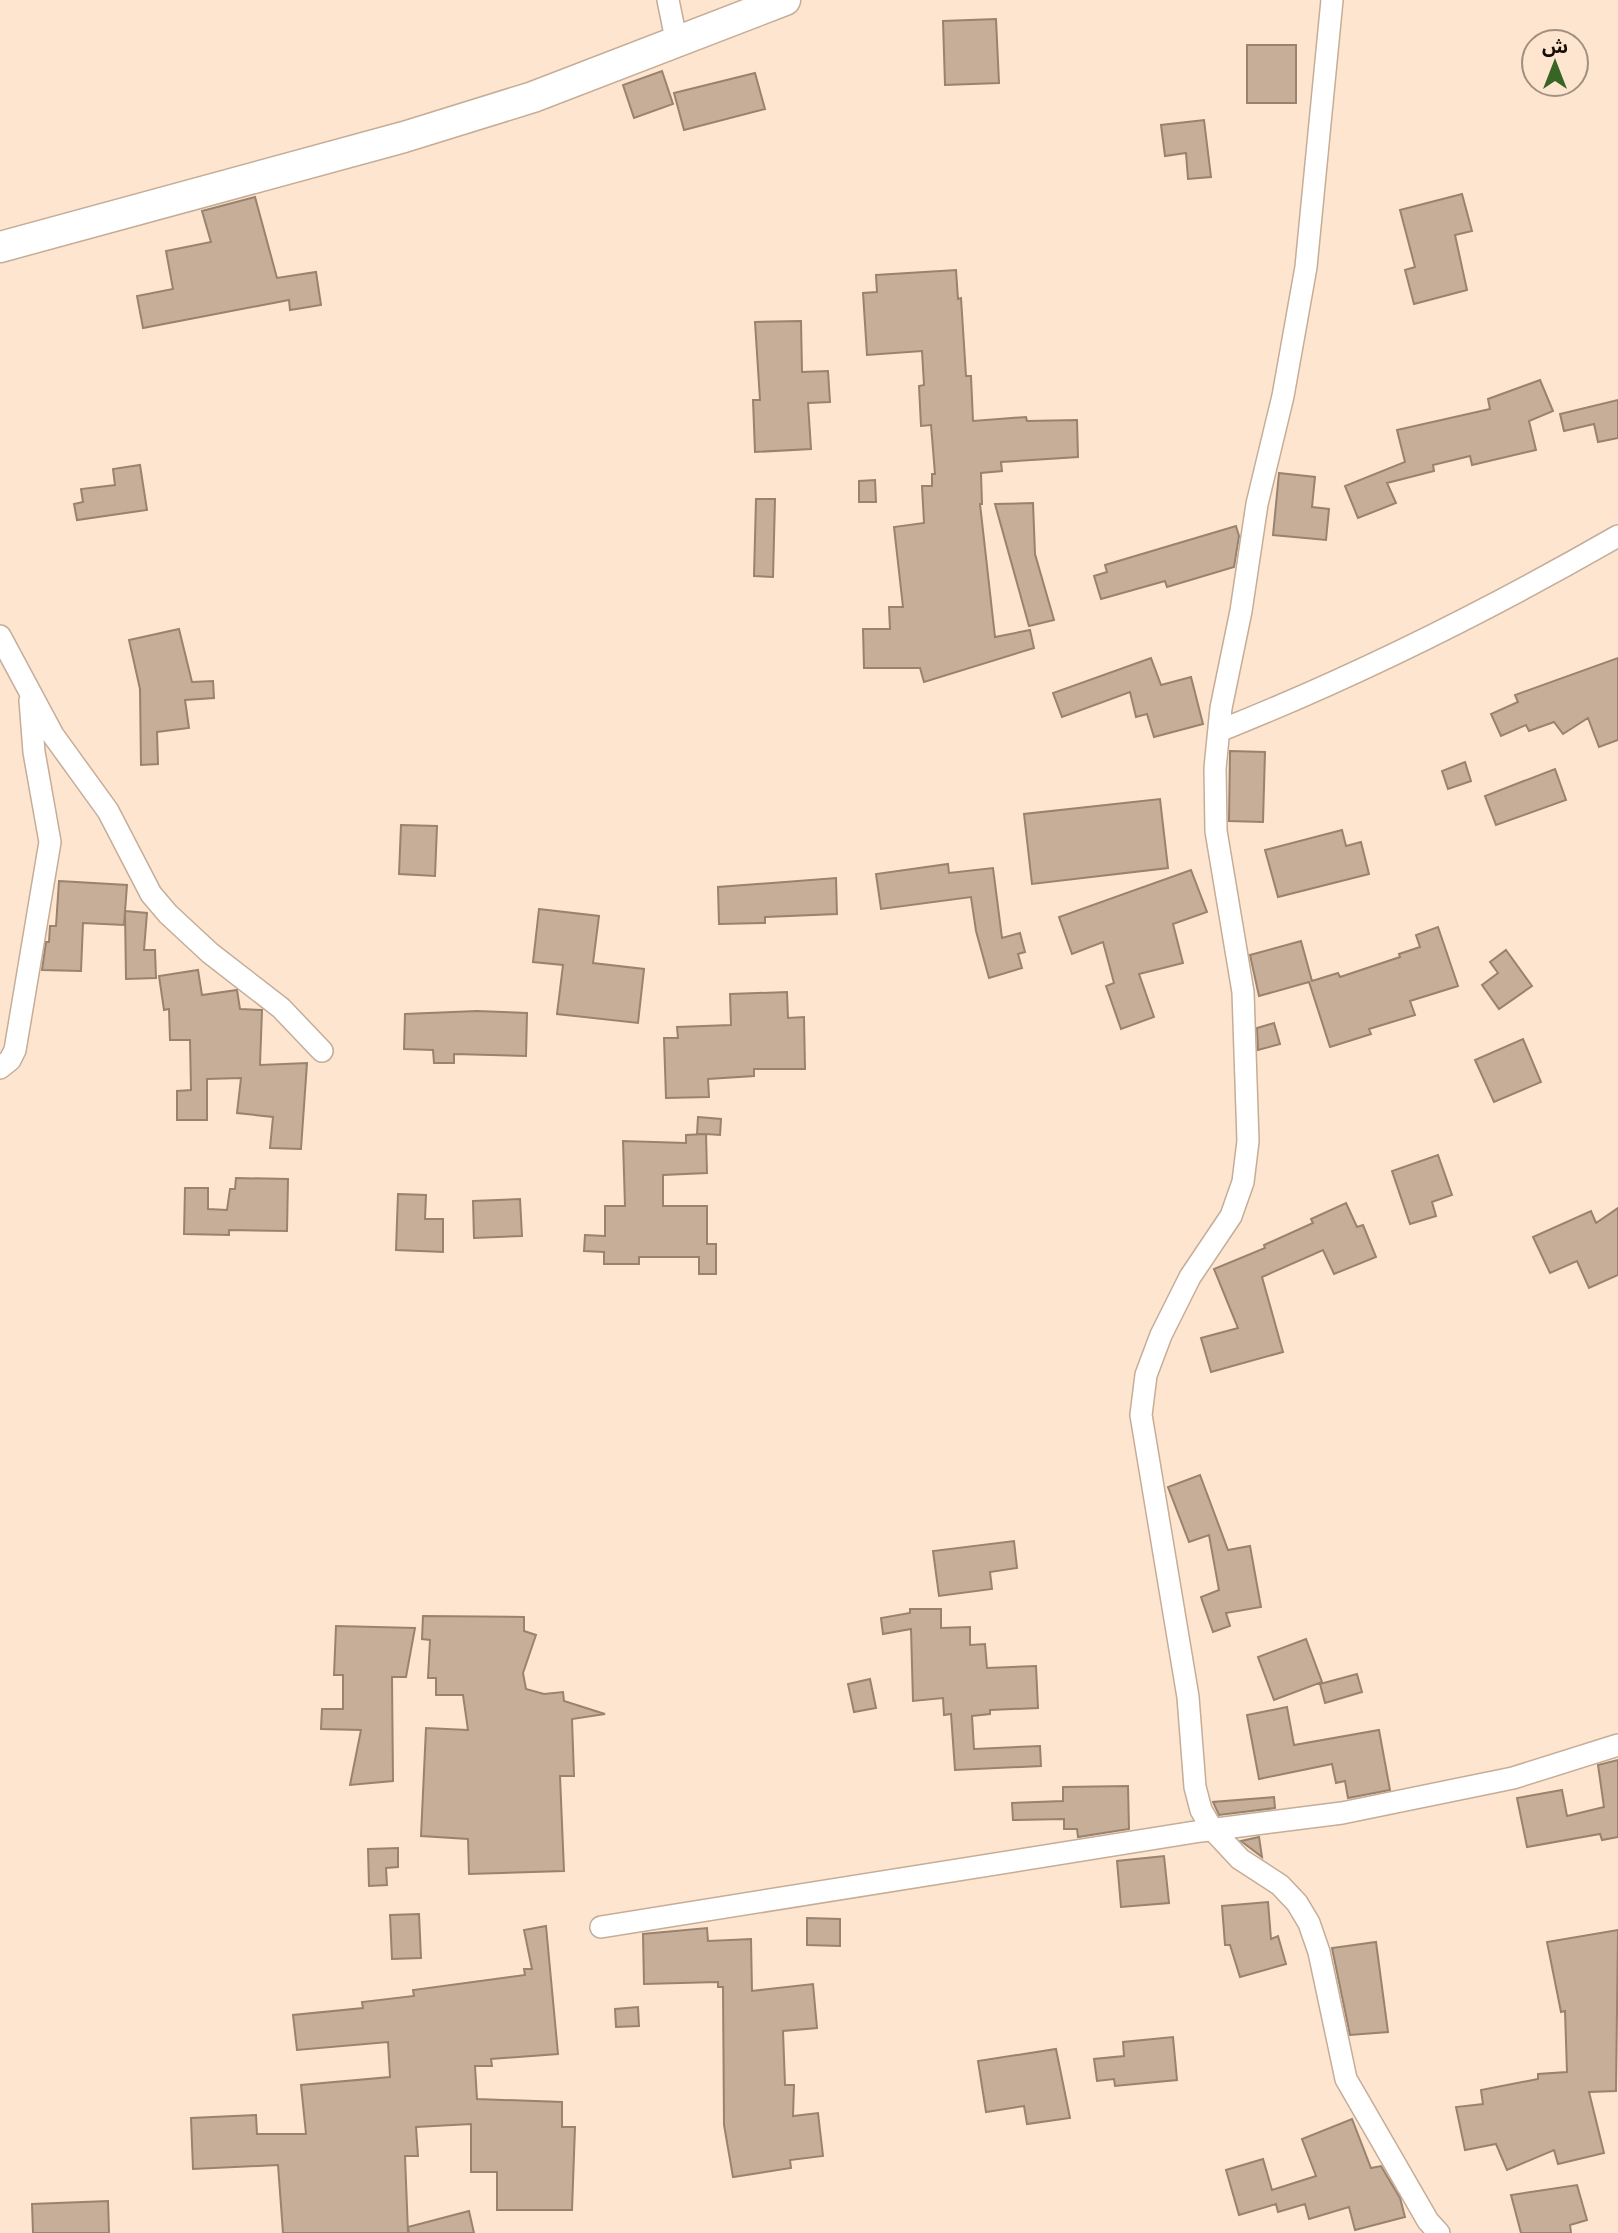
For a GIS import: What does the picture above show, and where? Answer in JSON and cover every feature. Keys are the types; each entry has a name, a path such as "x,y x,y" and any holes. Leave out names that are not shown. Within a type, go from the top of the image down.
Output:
{"main road":[{"path":"0,247 533,97 677,44 785,0"}],"street":[{"path":"668,0 677,44"},
{"path":"1332,0 1306,267 1283,396 1257,504 1215,768 1216,831 1243,992 1248,1141 1243,1182 1231,1216 1190,1277 1161,1335 1146,1375 1141,1415 1188,1697 1195,1787 1201,1810 1212,1829 1240,1859 1280,1885 1297,1903 1309,1923 1319,1952 1346,2079 1428,2221 1440,2233"},
{"path":"1219,731 1298,699 1441,632 1618,536"},
{"path":"0,636 53,735 108,811 151,894 168,914 210,953 281,1008 322,1051"},
{"path":"0,1068 10,1060 15,1050 44,892 50,842 34,752 30,694"},
{"path":"601,1927 1212,1829 1342,1812 1513,1778 1618,1745"}],"building":[{"path":"996,19 999,83 945,85 943,21"},
{"path":"1247,45 1296,45 1296,103 1247,103"},
{"path":"662,71 673,104 634,118 623,85"},
{"path":"755,73 765,109 684,130 674,93"},
{"path":"1204,120 1211,177 1188,179 1186,153 1165,156 1161,125"},
{"path":"1462,194 1472,231 1455,235 1467,290 1414,304 1405,270 1415,267 1400,210"},
{"path":"255,197 277,278 316,272 321,305 290,310 289,300 143,328 137,296 173,289 166,251 211,242 202,211"},
{"path":"956,270 958,299 961,298 966,376 971,376 973,421 1026,417 1027,421 1077,420 1078,457 1001,462 1002,471 981,473 980,504 995,637 1030,630 1034,648 924,682 920,668 864,668 863,629 890,629 889,607 903,607 894,527 924,523 922,486 932,486 932,474 935,474 931,425 921,426 919,386 924,385 922,351 867,355 863,293 877,292 876,275"},
{"path":"801,321 802,372 828,371 830,402 808,403 811,449 755,452 753,400 760,400 755,322"},
{"path":"1540,380 1553,411 1529,421 1536,450 1472,465 1470,456 1433,465 1434,471 1387,483 1396,503 1358,518 1345,486 1405,462 1397,430 1490,409 1488,399"},
{"path":"1618,400 1618,438 1598,442 1594,424 1564,431 1560,414"},
{"path":"140,465 147,510 77,520 74,504 83,502 81,489 115,485 113,469"},
{"path":"1279,473 1315,477 1312,507 1329,509 1326,540 1273,535"},
{"path":"875,480 876,502 859,502 859,481"},
{"path":"756,499 775,499 773,577 754,576"},
{"path":"1033,503 1035,554 1054,620 1029,626 995,504"},
{"path":"1236,526 1239,536 1234,567 1167,587 1165,581 1101,599 1094,576 1107,572 1105,565"},
{"path":"179,629 192,682 213,681 214,698 185,700 189,728 157,732 158,764 141,765 140,689 129,640"},
{"path":"1151,658 1161,685 1191,677 1203,724 1154,737 1147,714 1136,717 1130,692 1062,717 1053,693"},
{"path":"1618,658 1618,740 1599,747 1588,718 1563,734 1554,722 1529,731 1526,725 1501,736 1491,714 1518,702 1515,695"},
{"path":"1230,751 1265,752 1263,822 1229,821"},
{"path":"1465,762 1471,781 1448,789 1442,771"},
{"path":"1555,769 1566,800 1496,825 1485,796"},
{"path":"1160,799 1168,868 1032,884 1024,814"},
{"path":"401,825 437,826 435,876 399,874"},
{"path":"1342,830 1346,846 1361,842 1369,874 1278,897 1265,850"},
{"path":"948,864 949,873 993,868 1002,938 1020,933 1025,952 1018,954 1022,968 989,978 976,931 971,897 881,909 876,874"},
{"path":"1191,870 1207,912 1173,924 1183,963 1139,974 1154,1017 1121,1029 1106,986 1114,983 1103,942 1072,954 1059,917"},
{"path":"836,878 837,914 765,917 765,923 719,924 718,887"},
{"path":"59,881 127,885 124,925 83,923 81,971 42,970 50,926 56,926"},
{"path":"539,909 599,916 593,963 644,969 638,1023 557,1014 563,965 533,962"},
{"path":"125,911 147,913 144,950 155,950 156,978 126,979"},
{"path":"1438,927 1458,986 1410,1001 1415,1015 1369,1029 1371,1034 1330,1047 1309,982 1259,996 1250,955 1301,941 1312,981 1338,973 1340,977 1400,957 1399,954 1420,947 1416,935"},
{"path":"1506,950 1532,986 1499,1009 1482,985 1498,973 1490,962"},
{"path":"198,970 202,995 237,990 240,1009 262,1010 260,1065 307,1063 301,1149 270,1148 273,1117 237,1113 241,1078 207,1079 207,1120 177,1120 177,1091 191,1090 190,1040 170,1040 169,1009 164,1010 159,976"},
{"path":"787,992 788,1018 804,1017 805,1069 754,1069 754,1076 708,1079 709,1097 666,1098 664,1038 678,1038 677,1027 731,1025 730,994"},
{"path":"477,1011 527,1013 526,1056 454,1054 454,1063 434,1063 433,1050 404,1049 405,1014"},
{"path":"1274,1023 1280,1044 1258,1050 1257,1028"},
{"path":"1523,1039 1541,1082 1494,1102 1475,1060"},
{"path":"698,1117 721,1119 720,1135 697,1134"},
{"path":"706,1134 707,1173 663,1175 663,1206 707,1206 707,1244 716,1244 716,1274 699,1274 699,1257 639,1257 639,1264 604,1264 604,1252 584,1251 585,1235 605,1236 605,1206 625,1206 623,1141 686,1143 686,1135"},
{"path":"1438,1155 1452,1195 1432,1202 1436,1216 1410,1224 1392,1171"},
{"path":"236,1178 288,1179 287,1231 229,1230 229,1235 184,1234 185,1188 208,1188 208,1209 227,1210 230,1189 235,1189"},
{"path":"398,1194 426,1195 425,1219 443,1219 443,1252 396,1250"},
{"path":"520,1199 522,1236 474,1238 473,1201"},
{"path":"1346,1203 1357,1227 1363,1225 1376,1257 1334,1274 1323,1250 1262,1277 1283,1352 1211,1372 1201,1338 1238,1328 1214,1269 1265,1248 1264,1245 1313,1223 1311,1219"},
{"path":"1618,1208 1618,1275 1589,1288 1577,1261 1550,1273 1533,1237 1591,1211 1596,1223"},
{"path":"1200,1475 1228,1550 1250,1546 1261,1607 1226,1613 1230,1626 1213,1632 1201,1597 1219,1590 1209,1535 1189,1542 1168,1487"},
{"path":"1014,1541 1017,1568 990,1572 992,1589 939,1596 933,1551"},
{"path":"910,1609 941,1609 941,1628 970,1627 970,1645 985,1644 987,1668 1036,1666 1038,1708 990,1710 990,1714 972,1716 974,1749 1040,1746 1041,1766 955,1770 951,1714 944,1715 943,1698 913,1701 911,1629 883,1634 881,1618 910,1613"},
{"path":"423,1616 524,1617 524,1631 536,1635 523,1673 526,1689 544,1694 563,1692 564,1701 605,1714 572,1719 574,1776 560,1776 564,1871 469,1874 468,1839 421,1836 426,1728 468,1730 463,1695 436,1695 436,1678 428,1678 430,1640 422,1639"},
{"path":"336,1626 415,1628 406,1677 392,1677 393,1781 350,1785 361,1730 321,1729 322,1709 343,1709 343,1675 334,1675"},
{"path":"1306,1639 1322,1682 1274,1700 1258,1657"},
{"path":"1357,1674 1362,1692 1325,1703 1320,1684"},
{"path":"870,1679 876,1708 854,1712 848,1684"},
{"path":"1287,1707 1294,1745 1379,1730 1390,1790 1348,1798 1345,1781 1336,1783 1332,1764 1259,1779 1247,1715"},
{"path":"1618,1760 1618,1837 1602,1840 1600,1834 1527,1847 1517,1798 1562,1790 1567,1816 1604,1807 1598,1765"},
{"path":"1128,1786 1129,1829 1078,1837 1077,1829 1064,1829 1064,1819 1013,1820 1012,1803 1063,1801 1063,1787"},
{"path":"1274,1797 1275,1808 1219,1815 1213,1802"},
{"path":"1259,1837 1262,1857 1241,1841"},
{"path":"398,1848 398,1867 386,1868 387,1885 369,1886 368,1849"},
{"path":"1164,1856 1169,1903 1121,1907 1117,1861"},
{"path":"1268,1902 1271,1939 1278,1936 1286,1964 1240,1977 1230,1945 1225,1945 1222,1906"},
{"path":"419,1914 421,1958 392,1959 390,1915"},
{"path":"807,1918 840,1919 840,1946 807,1945"},
{"path":"546,1926 558,2054 491,2059 492,2066 475,2066 477,2099 562,2102 562,2127 575,2127 572,2210 497,2210 497,2172 471,2172 471,2124 416,2127 418,2156 405,2156 408,2233 283,2233 278,2165 193,2169 191,2118 256,2115 257,2134 306,2134 301,2085 390,2077 388,2042 297,2050 293,2015 363,2008 362,2002 414,1996 413,1990 525,1975 524,1969 532,1969 524,1930"},
{"path":"707,1928 708,1941 751,1939 752,1991 813,1984 817,2028 783,2031 785,2085 794,2085 793,2116 818,2113 823,2156 790,2160 791,2168 733,2177 724,2125 723,1987 718,1987 718,1982 644,1984 643,1934"},
{"path":"1618,1930 1616,2091 1589,2092 1604,2153 1558,2164 1554,2150 1507,2170 1496,2144 1465,2150 1456,2107 1483,2104 1481,2090 1538,2079 1538,2074 1567,2072 1565,2011 1561,2012 1547,1942"},
{"path":"1376,1942 1388,2032 1350,2035 1332,1948"},
{"path":"638,2007 639,2026 616,2027 615,2009"},
{"path":"1173,2037 1177,2080 1115,2086 1114,2079 1097,2081 1094,2059 1124,2056 1123,2042"},
{"path":"1056,2049 1070,2118 1027,2124 1024,2106 986,2112 978,2061"},
{"path":"1352,2119 1371,2168 1381,2166 1400,2198 1405,2217 1355,2230 1349,2207 1309,2219 1305,2204 1278,2212 1276,2204 1239,2215 1226,2170 1263,2159 1272,2190 1316,2176 1302,2139"},
{"path":"1577,2185 1587,2220 1570,2225 1571,2233 1521,2233 1511,2195"},
{"path":"108,2201 109,2233 33,2233 32,2204"},
{"path":"469,2211 474,2233 409,2233 408,2227"}]}
